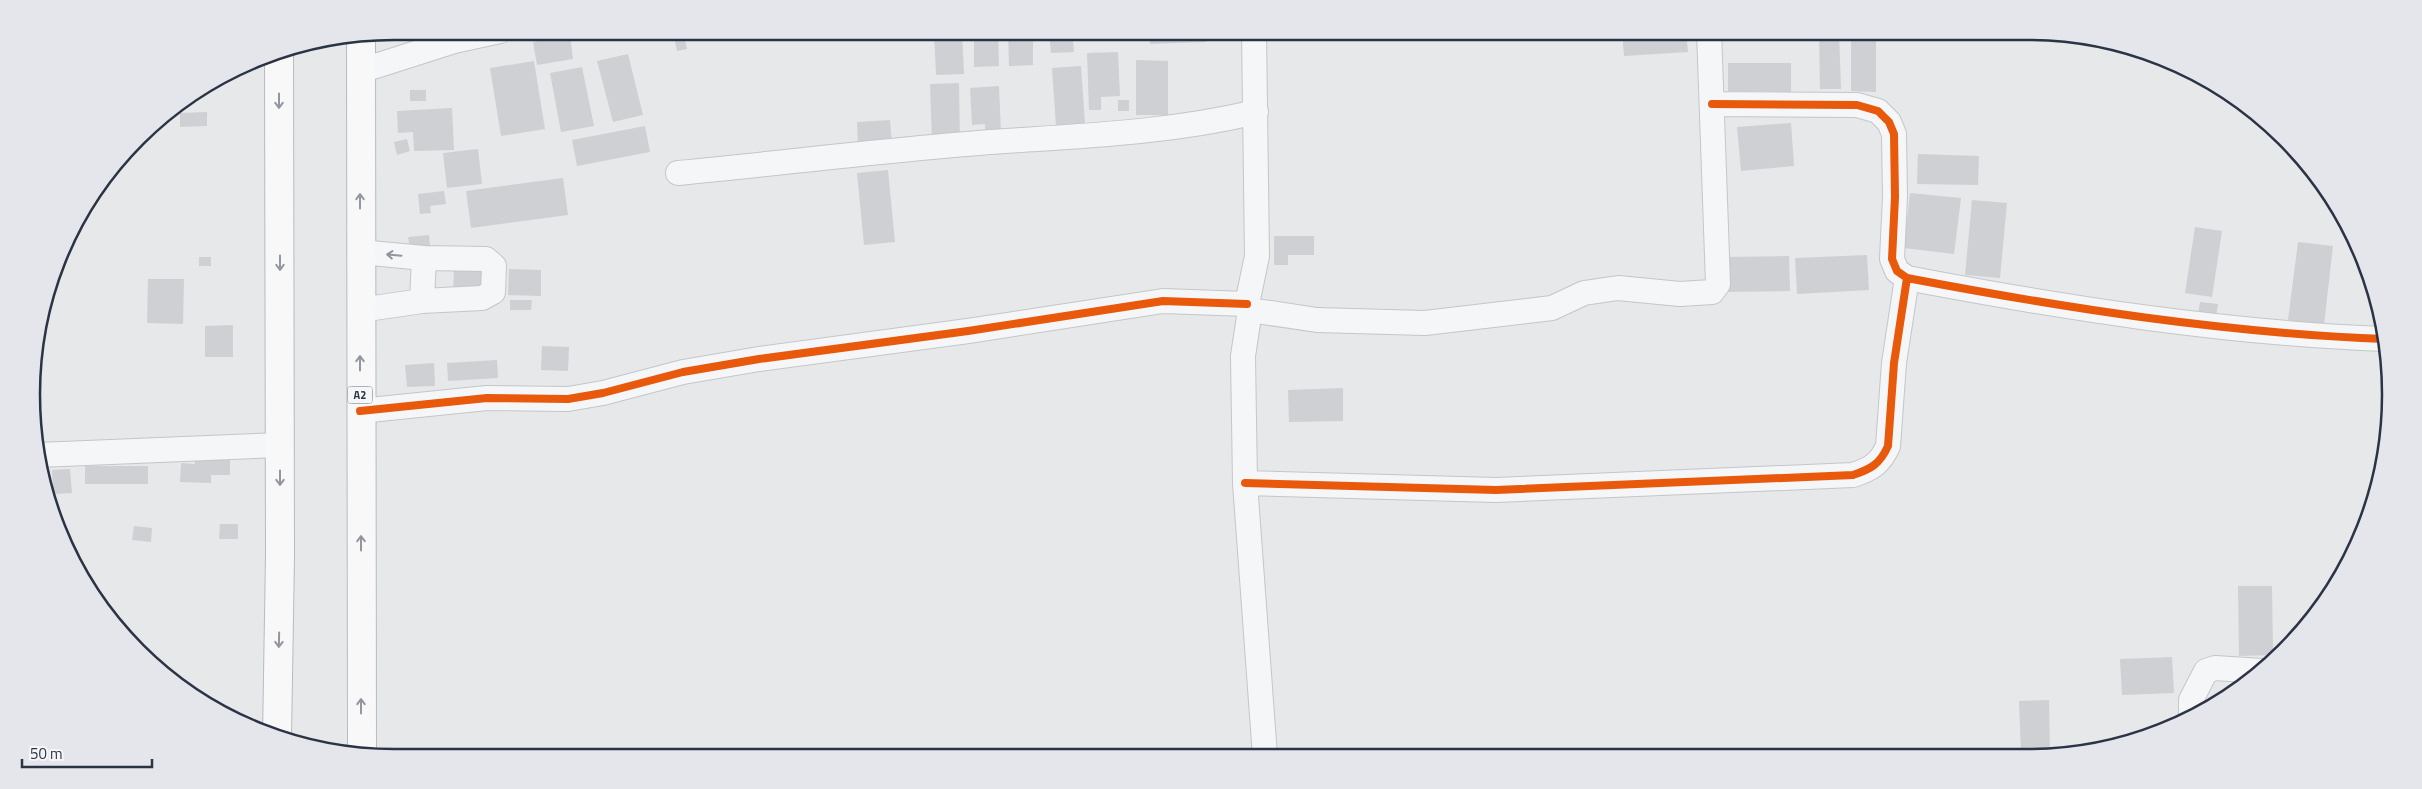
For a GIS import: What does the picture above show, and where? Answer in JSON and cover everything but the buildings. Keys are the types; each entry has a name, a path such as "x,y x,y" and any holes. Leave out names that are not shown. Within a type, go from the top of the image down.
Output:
{"highway":[{"name":"A2","path":"361,42 362,747"},
{"path":"277,729 280,445 279,60"}],"street":[{"path":"360,71 459,40"},
{"path":"1254,40 1257,256 1243,356 1245,483 1265,749"},
{"path":"360,411 487,398 568,399 603,393 683,372 759,359 968,331 1163,300 1249,307 1317,320 1425,323 1552,308 1584,293 1618,288 1680,294 1712,292 1718,284 1709,40"},
{"path":"1712,104 1857,105 1878,112 1889,122 1894,134 1895,197 1892,259 1897,271 1907,278 1987,294 2166,319 2292,334 2377,338"},
{"path":"678,173 989,142 1108,135 1209,123 1256,112"},
{"path":"360,252 424,258 486,259 494,266 493,292 482,298 422,301 360,310"},
{"path":"422,301 424,258"},
{"path":"1245,483 1496,490 1853,475 1872,469 1882,458 1888,446 1894,363 1907,278"},
{"path":"45,455 280,445"},
{"path":"2191,709 2191,700 2206,671 2215,668 2250,670"}],"cycle path":[{"path":"1712,104 1857,105 1878,111 1889,122 1894,134 1895,197 1892,259 1897,271 1907,278 2145,318 2265,331 2377,339"},
{"path":"1245,483 1496,490 1853,475 1878,462 1888,446 1894,363 1907,278"},
{"path":"360,411 487,398 568,399 603,393 683,372 759,359 968,331 1163,301 1247,304"}]}
